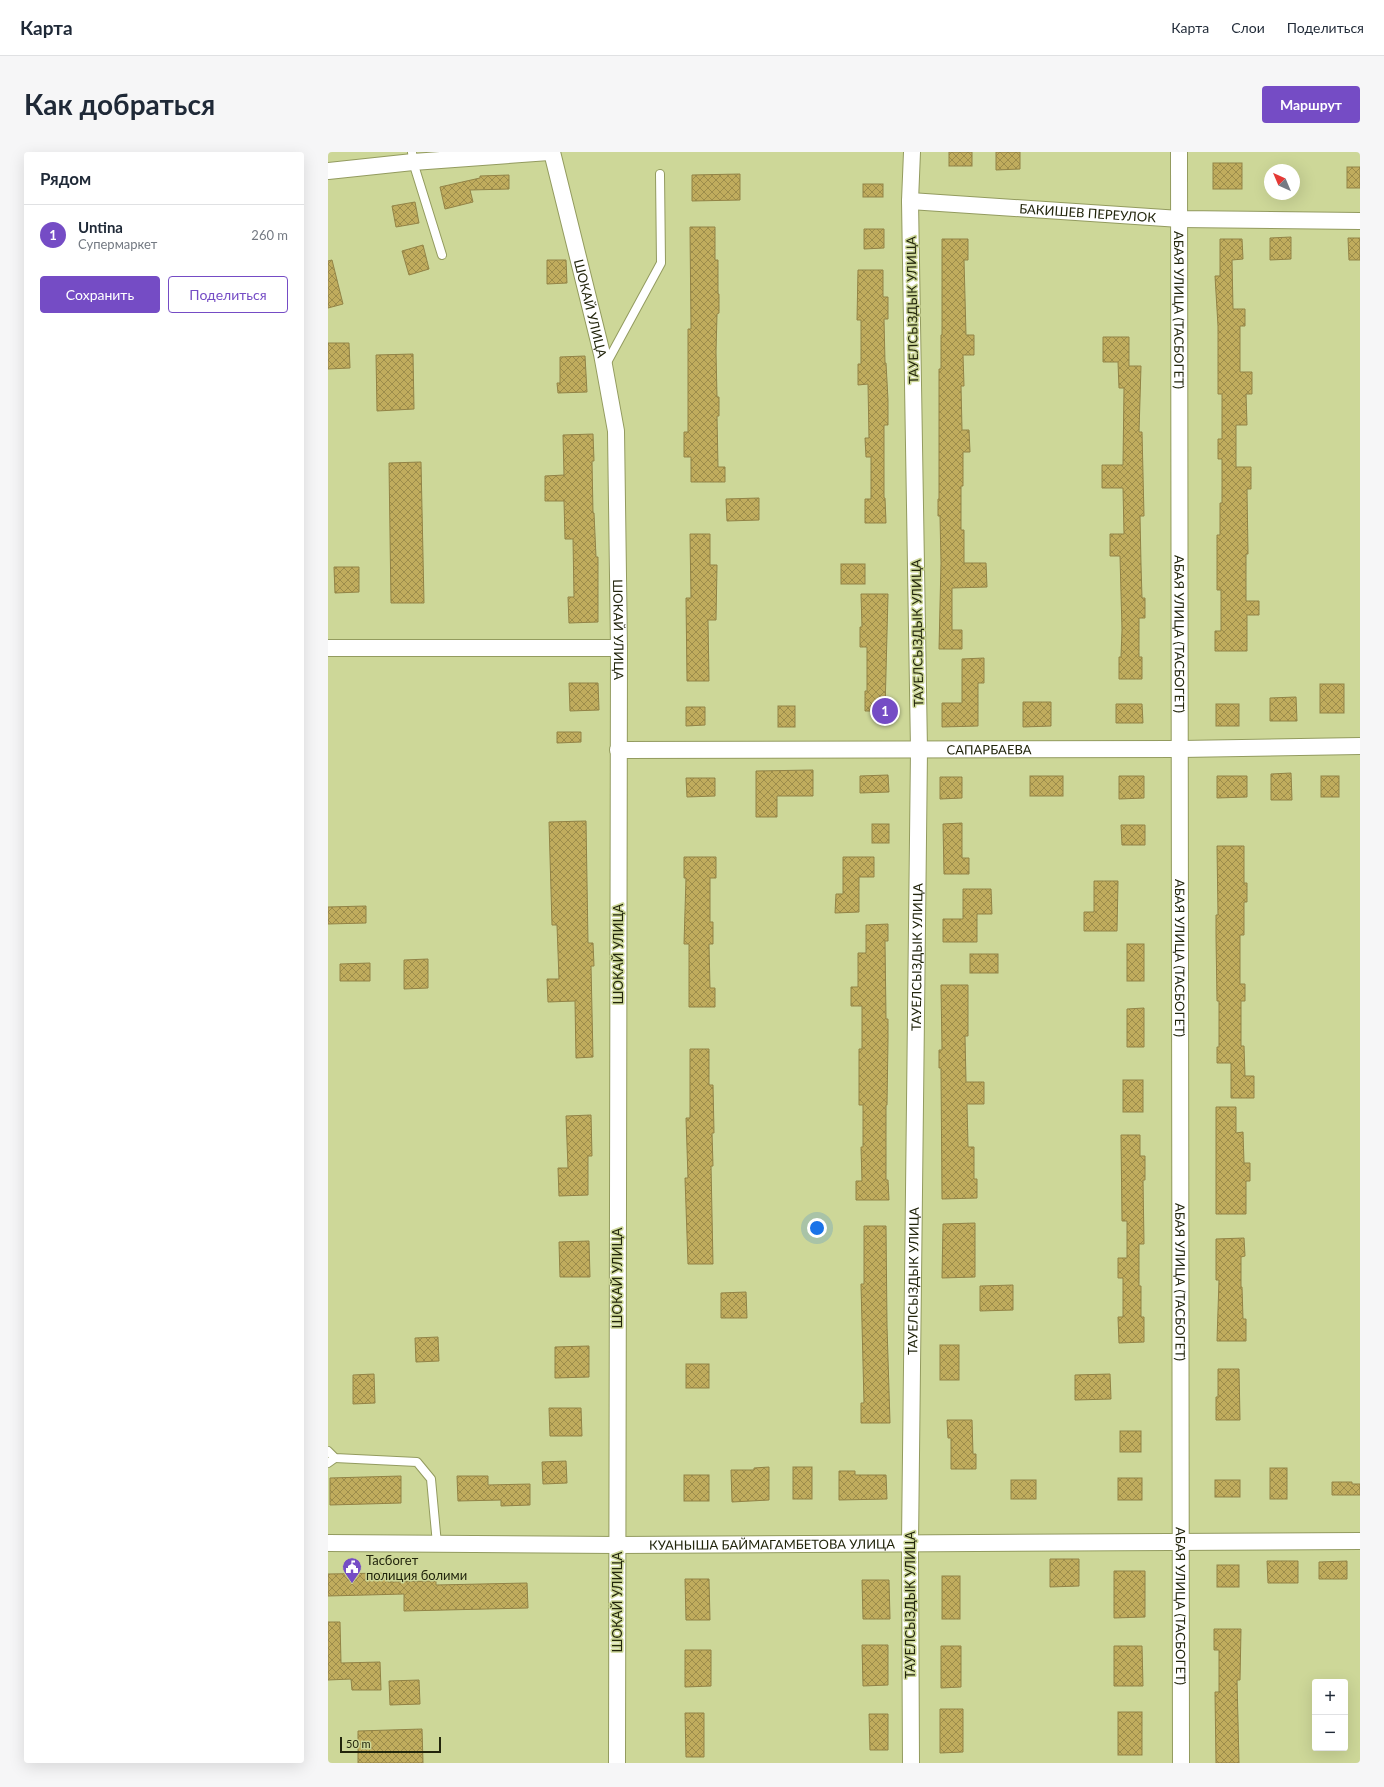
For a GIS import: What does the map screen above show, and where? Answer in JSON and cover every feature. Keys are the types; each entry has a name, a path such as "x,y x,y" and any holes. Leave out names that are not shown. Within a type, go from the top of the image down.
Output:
{"street":[{"path":"328,171 412,157 551,152"},
{"name":"ШОКАЙ УЛИЦА","path":"551,152 605,366 616,430 619,648 617,1763"},
{"name":"ТАУЕЛСЫЗДЫК УЛИЦА","path":"911,1763 910,1544 919,750 910,201 912,152"},
{"name":"АБАЯ УЛИЦА (ТАСБОГЕТ)","path":"1180,152 1181,1763"},
{"name":"БАКИШЕВ ПЕРЕУЛОК","path":"910,201 1180,219 1360,221"},
{"path":"328,648 619,648"},
{"name":"САПАРБАЕВА","path":"618,750 1181,749 1360,746"},
{"name":"КУАНЫША БАЙМАГАМБЕТОВА УЛИЦА","path":"328,1543 617,1545 1360,1541"}],"lane":[{"path":"412,157 442,255"},
{"path":"605,366 661,263 660,174"},
{"path":"328,1451 331,1461 417,1462 431,1479 437,1544"}],"building":[{"path":"949,152 972,152 972,166 949,166"},
{"path":"996,152 1020,152 1020,169 996,170"},
{"path":"1213,163 1242,163 1242,189 1213,189"},
{"path":"1347,167 1360,167 1360,188 1347,188"},
{"path":"740,174 740,200 692,201 692,175"},
{"path":"509,175 509,189 470,190 473,202 445,209 440,187 480,178 480,176"},
{"path":"863,184 883,184 883,197 863,197"},
{"path":"415,202 419,223 396,227 392,206"},
{"path":"690,227 715,227 715,260 718,260 719,294 716,352 717,397 719,397 719,416 717,416 718,467 725,467 725,482 691,482 691,457 684,457 684,432 688,432 688,329 691,329"},
{"path":"864,229 884,229 884,248 864,249"},
{"path":"1291,237 1291,259 1270,260 1270,238"},
{"path":"1348,238 1360,238 1360,260 1349,260"},
{"path":"942,239 968,239 968,260 964,260 966,335 974,335 974,355 963,355 964,386 961,386 962,430 969,430 970,452 963,452 961,530 964,530 964,563 986,563 987,587 952,588 952,630 962,630 962,649 939,649 941,563 940,516 938,516 938,499 939,369 941,369 942,335"},
{"path":"1220,239 1242,239 1243,259 1232,260 1233,309 1245,309 1245,326 1240,326 1240,372 1252,372 1252,394 1246,394 1247,425 1236,425 1236,467 1251,467 1251,489 1247,489 1248,554 1246,554 1246,601 1259,601 1259,615 1247,615 1247,651 1215,651 1215,631 1221,631 1221,590 1217,590 1217,535 1220,535 1220,503 1222,503 1222,459 1218,459 1218,439 1222,439 1222,394 1218,394 1218,326 1215,276 1220,276"},
{"path":"423,245 429,269 409,275 402,251"},
{"path":"332,260 343,304 328,308 328,261"},
{"path":"547,260 566,260 567,283 547,284"},
{"path":"858,270 883,270 883,297 888,297 888,319 884,319 888,400 888,425 884,425 884,498 886,523 865,523 865,499 871,499 871,457 866,457 865,438 869,438 868,384 858,385 858,364 861,364 861,320 857,320"},
{"path":"1103,337 1129,337 1129,366 1141,366 1139,432 1142,432 1144,516 1140,516 1142,598 1145,598 1145,618 1139,618 1139,657 1142,657 1142,679 1119,679 1119,657 1121,657 1122,630 1120,556 1110,556 1110,534 1124,534 1123,488 1102,488 1102,465 1123,465 1124,388 1119,388 1118,362 1103,362"},
{"path":"328,343 349,343 350,368 328,369"},
{"path":"413,354 414,409 377,411 376,355"},
{"path":"585,356 587,392 558,393 557,383 560,383 560,357"},
{"path":"593,434 593,513 596,557 598,557 598,622 569,623 568,597 574,597 573,539 565,539 564,501 545,501 545,476 564,475 563,435"},
{"path":"421,462 424,603 391,603 389,463"},
{"path":"759,498 759,520 727,521 726,499"},
{"path":"690,534 710,534 710,565 717,565 716,620 708,620 709,681 687,681 686,598 691,598"},
{"path":"841,564 865,564 865,584 841,584"},
{"path":"334,567 359,567 359,592 335,593"},
{"path":"861,594 888,594 885,711 865,711 865,691 867,691 867,647 860,647 860,627 862,627"},
{"path":"984,658 984,683 978,683 978,726 942,727 942,703 962,703 962,659"},
{"path":"569,683 598,683 599,710 570,711"},
{"path":"1320,684 1344,684 1344,713 1320,713"},
{"path":"1296,697 1297,721 1270,721 1270,698"},
{"path":"1023,702 1051,702 1051,726 1023,727"},
{"path":"1116,704 1142,704 1143,723 1116,723"},
{"path":"1216,704 1239,704 1239,726 1216,726"},
{"path":"778,706 795,706 795,727 778,727"},
{"path":"686,707 705,707 705,725 686,726"},
{"path":"557,732 581,732 581,742 557,743"},
{"path":"813,770 813,796 777,796 777,817 756,817 756,771"},
{"path":"1291,773 1292,800 1271,800 1271,774"},
{"path":"888,775 889,792 860,793 860,776"},
{"path":"1030,776 1063,776 1063,796 1030,796"},
{"path":"1119,776 1144,776 1144,798 1119,799"},
{"path":"1217,776 1247,776 1247,797 1217,798"},
{"path":"1321,776 1339,776 1339,797 1321,797"},
{"path":"940,777 962,777 962,798 940,799"},
{"path":"686,778 715,778 715,796 687,797"},
{"path":"586,821 588,943 593,943 594,966 591,966 593,1057 576,1058 575,1001 548,1002 547,979 559,979 557,925 552,925 549,822"},
{"path":"962,823 962,858 969,858 969,874 944,874 943,824"},
{"path":"872,824 889,824 889,843 872,843"},
{"path":"1121,825 1145,825 1145,845 1122,845"},
{"path":"1217,846 1244,846 1244,883 1247,883 1247,902 1244,902 1244,935 1240,935 1240,984 1245,984 1245,1001 1241,1001 1241,1046 1244,1046 1245,1076 1254,1076 1254,1098 1231,1098 1231,1063 1217,1063 1217,1047 1219,1047 1219,1001 1217,1001 1216,936 1216,915 1218,915"},
{"path":"684,857 716,857 716,878 710,878 710,922 713,922 713,944 709,944 710,988 715,988 715,1007 689,1007 689,944 684,944 686,878 684,878"},
{"path":"843,857 874,857 874,877 859,877 859,912 835,913 836,894 843,894"},
{"path":"1094,881 1118,881 1117,931 1084,931 1084,912 1094,912"},
{"path":"963,889 991,889 992,914 977,914 977,942 943,942 943,919 963,919"},
{"path":"366,906 366,923 328,924 328,907"},
{"path":"888,924 888,941 885,941 886,1019 888,1019 886,1180 888,1180 889,1200 856,1200 856,1181 862,1181 861,1147 863,1147 863,1105 859,1105 859,1049 862,1049 862,1006 851,1006 851,987 858,987 858,953 866,953 866,925"},
{"path":"1127,944 1144,944 1144,981 1127,981"},
{"path":"970,954 998,954 998,973 970,973"},
{"path":"428,959 428,988 404,989 404,960"},
{"path":"370,963 370,981 340,981 340,964"},
{"path":"941,985 968,985 968,1036 965,1036 966,1082 984,1082 984,1104 967,1104 968,1147 974,1147 974,1179 977,1179 977,1198 942,1199 941,1068 939,1068 939,1050 942,1050"},
{"path":"1144,1008 1144,1047 1127,1047 1127,1009"},
{"path":"690,1049 709,1049 709,1085 713,1085 714,1133 712,1133 713,1166 711,1166 713,1264 688,1264 685,1178 688,1178 686,1118 690,1118"},
{"path":"1123,1080 1143,1080 1143,1112 1123,1112"},
{"path":"1216,1107 1236,1107 1236,1133 1243,1132 1244,1163 1250,1163 1250,1181 1246,1181 1246,1214 1216,1214"},
{"path":"591,1115 592,1156 588,1156 588,1195 559,1196 558,1168 568,1168 566,1116"},
{"path":"1121,1135 1140,1135 1140,1156 1145,1156 1145,1180 1143,1180 1144,1244 1139,1244 1139,1286 1141,1286 1141,1317 1144,1317 1144,1342 1119,1343 1118,1317 1123,1317 1123,1278 1118,1278 1118,1258 1127,1258 1127,1221 1122,1221"},
{"path":"975,1223 975,1277 942,1278 943,1224"},
{"path":"864,1226 886,1226 890,1423 861,1423 861,1403 864,1403 861,1284 864,1284"},
{"path":"1244,1238 1245,1256 1241,1257 1241,1287 1243,1319 1246,1319 1246,1341 1217,1341 1219,1280 1216,1280 1216,1239"},
{"path":"589,1241 590,1277 560,1277 559,1242"},
{"path":"1013,1285 1013,1310 980,1311 980,1286"},
{"path":"746,1292 747,1318 721,1318 721,1293"},
{"path":"438,1337 439,1361 416,1362 415,1338"},
{"path":"940,1345 959,1345 959,1380 940,1380"},
{"path":"589,1346 589,1377 555,1378 555,1347"},
{"path":"686,1364 709,1364 709,1388 686,1388"},
{"path":"1218,1369 1239,1369 1240,1420 1216,1420"},
{"path":"374,1374 375,1403 353,1404 353,1375"},
{"path":"1110,1374 1111,1399 1075,1400 1075,1375"},
{"path":"549,1408 581,1408 582,1436 550,1436"},
{"path":"947,1420 972,1420 973,1454 976,1454 976,1469 951,1469 951,1438 948,1438"},
{"path":"1120,1431 1141,1431 1141,1452 1120,1452"},
{"path":"566,1461 567,1483 543,1484 542,1462"},
{"path":"769,1467 769,1500 732,1502 731,1470 754,1470 754,1468"},
{"path":"793,1467 812,1467 812,1499 793,1499"},
{"path":"1270,1468 1287,1468 1287,1499 1270,1499"},
{"path":"839,1471 855,1471 855,1475 886,1475 887,1499 839,1500"},
{"path":"684,1475 709,1475 709,1501 684,1501"},
{"path":"401,1476 401,1503 330,1505 330,1478"},
{"path":"457,1476 488,1476 488,1485 530,1484 530,1505 501,1506 501,1500 458,1501"},
{"path":"1118,1478 1142,1478 1142,1500 1118,1500"},
{"path":"1011,1480 1036,1480 1036,1499 1011,1499"},
{"path":"1215,1480 1240,1480 1240,1497 1215,1497"},
{"path":"1332,1482 1352,1482 1352,1484 1360,1484 1360,1495 1332,1495"},
{"path":"1050,1559 1079,1559 1079,1586 1050,1587"},
{"path":"1267,1561 1298,1561 1298,1583 1268,1583"},
{"path":"1347,1561 1347,1579 1319,1579 1319,1562"},
{"path":"1217,1565 1239,1565 1239,1587 1217,1587"},
{"path":"1114,1571 1145,1571 1145,1617 1114,1618"},
{"path":"387,1573 388,1582 436,1581 436,1585 527,1583 528,1608 404,1611 404,1594 328,1596 328,1574"},
{"path":"942,1576 960,1576 960,1619 942,1619"},
{"path":"685,1579 709,1579 710,1620 686,1620"},
{"path":"862,1580 889,1580 890,1619 863,1619"},
{"path":"328,1622 340,1622 341,1663 380,1662 381,1690 352,1690 351,1679 328,1680"},
{"path":"1214,1629 1241,1629 1240,1680 1237,1680 1239,1763 1216,1763 1215,1692 1219,1692 1219,1650 1214,1650"},
{"path":"862,1645 888,1645 888,1685 863,1686"},
{"path":"941,1646 961,1646 961,1687 941,1688"},
{"path":"1114,1646 1142,1646 1143,1686 1114,1686"},
{"path":"685,1650 711,1650 711,1686 685,1687"},
{"path":"419,1680 420,1704 390,1705 389,1681"},
{"path":"940,1709 963,1709 963,1752 940,1753"},
{"path":"1118,1712 1142,1712 1142,1755 1118,1755"},
{"path":"685,1713 704,1713 704,1757 686,1757"},
{"path":"869,1714 888,1714 888,1750 870,1750"},
{"path":"422,1729 423,1763 358,1763 358,1731"}],"place":[{"name":"Untina","path":"885,711"},
{"name":"Тасбогет полиция болими","path":"352,1584"}]}
